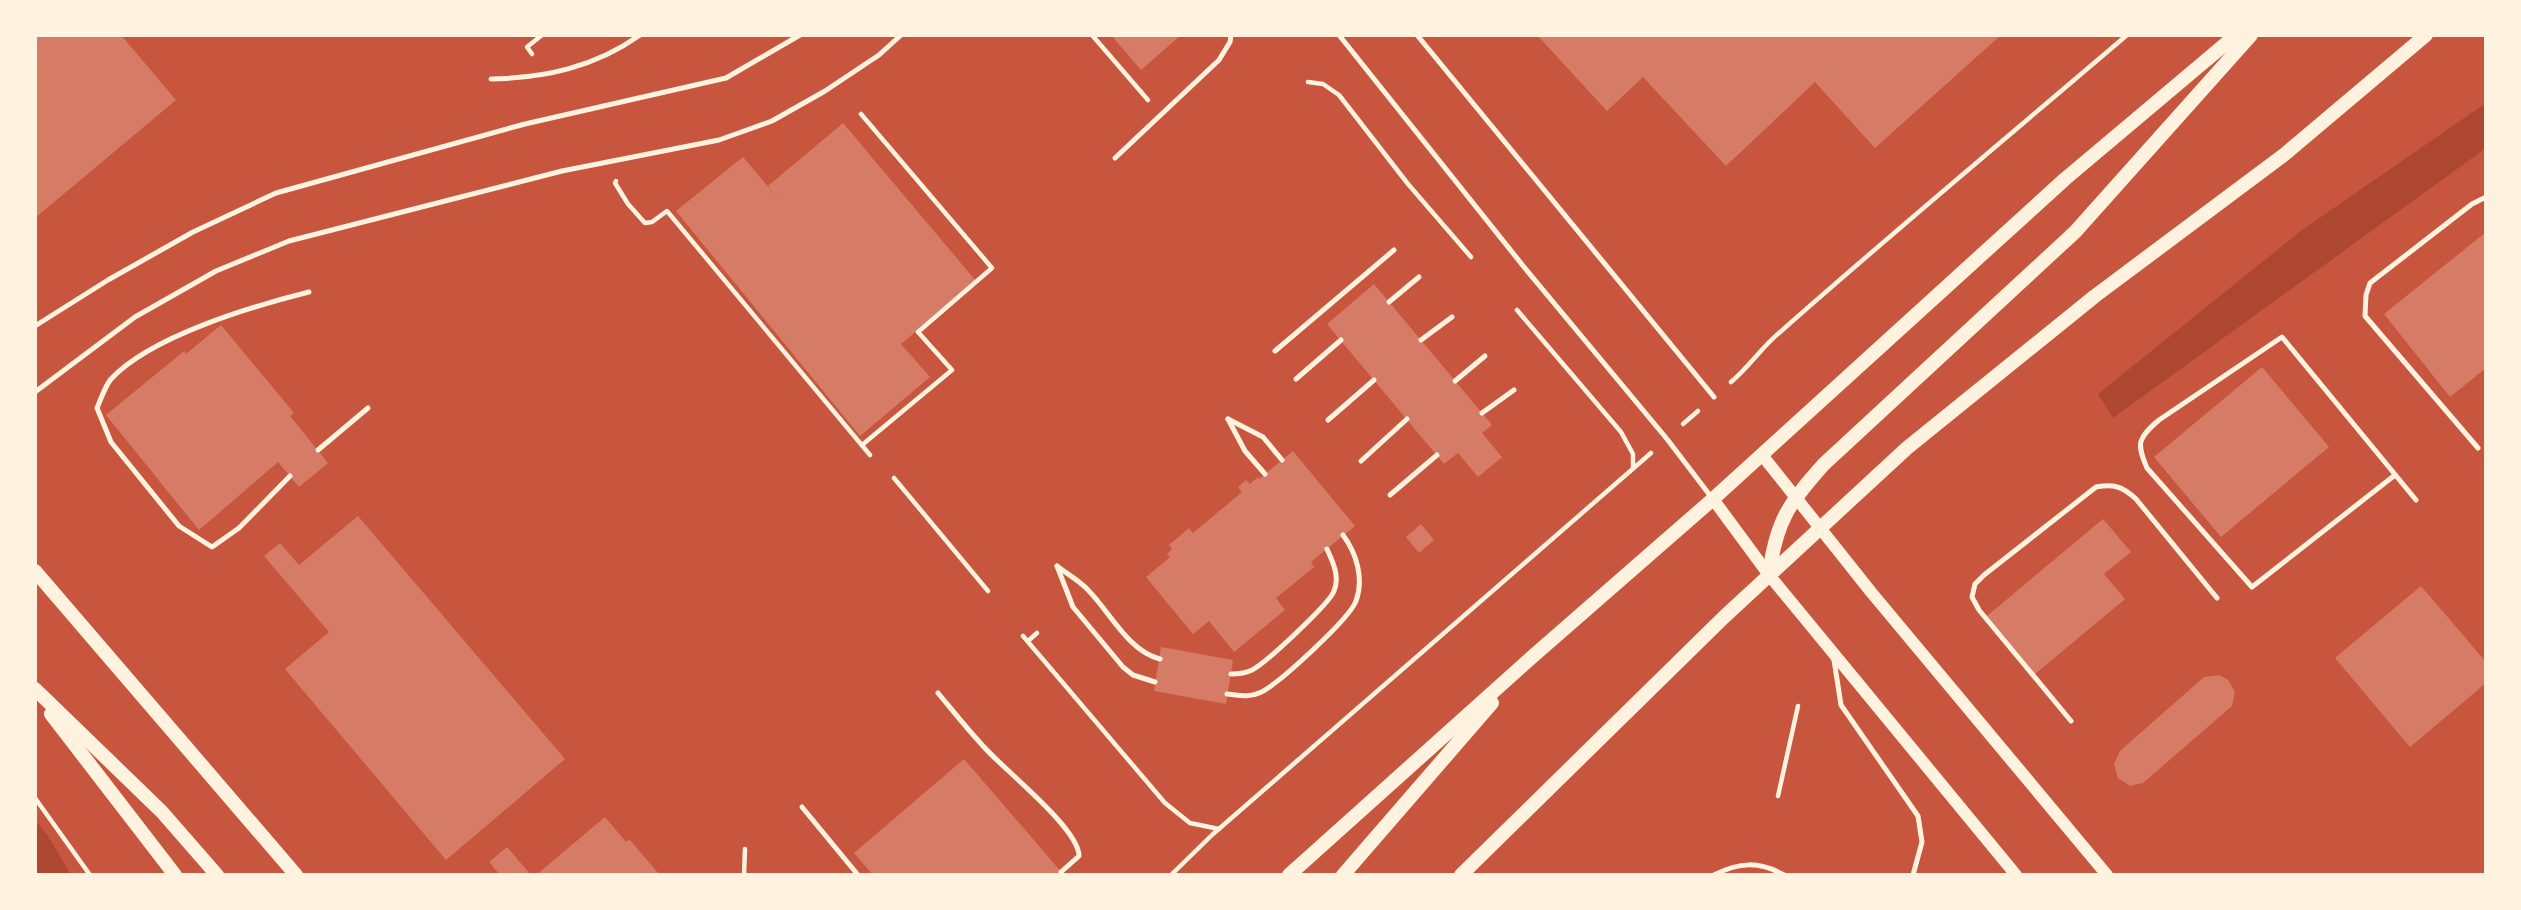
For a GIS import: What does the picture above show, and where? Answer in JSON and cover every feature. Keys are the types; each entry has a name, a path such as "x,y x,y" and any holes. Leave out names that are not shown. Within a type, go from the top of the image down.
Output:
{"main road":[{"path":"1289,875 1713,499 2065,179 2236,35"},
{"path":"1769,575 1778,530 1795,496 1831,456 2075,232 2251,35"},
{"path":"1461,875 1769,575 1907,447 2095,296 2285,155 2426,35"},
{"path":"35,571 296,875"},
{"path":"1343,875 1532,657"},
{"path":"35,691 175,875"},
{"path":"35,691 162,812 217,875"}],"street":[{"path":"1762,455 1818,528 2107,875"},
{"path":"1713,499 1769,575 2016,875"}],"lane":[{"path":"491,79 530,77 582,66 640,35"},
{"path":"35,326 108,279 181,239 276,193 525,124 726,78 800,35"},
{"path":"35,392 135,317 216,271 277,246 562,171 719,140 772,121 825,91 878,55 901,35"},
{"path":"1115,158 1219,60 1231,35"},
{"path":"1339,35 1713,499"},
{"path":"1417,35 1714,397"},
{"path":"2478,448 2365,316 2366,295 2370,283 2472,204 2486,197"},
{"path":"1275,351 1394,250"},
{"path":"1389,302 1419,277"},
{"path":"290,476 239,528 212,547 178,526 111,442 97,408 110,380 138,358 176,337 256,306 309,292"},
{"path":"1421,340 1452,317"},
{"path":"2395,475 2252,587 2147,468 2140,453 2139,441 2159,420 2282,337 2416,500"},
{"path":"1296,379 1341,340"},
{"path":"1455,381 1485,356"},
{"path":"1328,420 1374,380"},
{"path":"1482,413 1514,390"},
{"path":"318,450 368,408"},
{"path":"1265,474 1245,451 1228,419 1263,437 1282,460"},
{"path":"1361,461 1407,419"},
{"path":"1390,495 1437,455"},
{"path":"2071,721 1979,610 1972,597 1975,584 1984,575 2095,487 2115,485 2125,489 2136,499 2217,598"},
{"path":"1227,694 1250,696 1272,686 1351,611 1358,594 1358,569 1356,557 1343,535"},
{"path":"1231,674 1253,670 1325,606 1335,590 1336,581 1332,559 1327,549"},
{"path":"1155,682 1133,675 1123,667 1073,607 1057,566 1086,587 1138,648 1149,656 1160,659"},
{"path":"1832,650 1842,705 1918,817 1922,842 1913,875"},
{"path":"938,693 985,750 1032,792 1072,837 1079,849 1079,856 1061,872"},
{"path":"802,807 858,875"},
{"path":"1714,875 1727,869 1752,864 1768,866 1783,875"}],"path":[{"path":"533,55 527,47 542,35"},
{"path":"1092,35 1148,101"},
{"path":"1171,875 1213,834 1749,366 1770,340 2127,35"},
{"path":"1308,82 1323,84 1339,95 1408,184 1471,257"},
{"path":"861,114 992,268 918,332 953,370 862,446"},
{"path":"667,211 870,455"},
{"path":"1517,310 1621,432 1633,454 1632,469"},
{"path":"894,478 988,592"},
{"path":"1028,641 1037,633"},
{"path":"1023,636 1165,803 1190,823 1219,829"},
{"path":"1778,796 1798,706"},
{"path":"35,798 90,875"},
{"path":"744,875 745,849"}],"shaded area":[{"path":"2486,103 2486,148 2113,418 2098,394 2302,230"},
{"path":"35,820 48,836 71,875 35,875"}],"building":[{"path":"35,35 121,35 176,100 35,218"},
{"path":"1111,35 1181,35 1141,70"},
{"path":"1537,35 2001,35 1875,148 1815,82 1726,166 1643,77 1607,111"},
{"path":"843,123 976,281 901,344 930,377 860,436 676,211 743,157 782,203 768,186"},
{"path":"2486,232 2486,368 2450,397 2384,314"},
{"path":"1374,284 1492,425 1482,433 1502,457 1478,477 1458,453 1444,464 1327,324"},
{"path":"221,325 294,413 290,416 328,463 299,487 278,462 199,530 106,415 184,351 186,354"},
{"path":"2262,367 2329,447 2221,537 2154,457"},
{"path":"1293,451 1355,526 1311,562 1314,567 1276,598 1285,610 1234,652 1209,621 1193,634 1146,577 1170,557 1167,554 1172,549 1169,545 1189,528 1193,533 1242,492 1238,487 1246,480 1250,484 1258,477 1259,479"},
{"path":"358,516 565,759 446,860 285,669 329,632 264,556 280,543 299,565"},
{"path":"2103,519 2131,552 2104,574 2125,599 2035,674 1987,616"},
{"path":"1421,524 1434,540 1419,553 1406,537"},
{"path":"2421,586 2486,662 2486,683 2410,747 2335,658"},
{"path":"1161,647 1233,660 1226,704 1154,691"},
{"path":"2219,675 2228,680 2235,692 2232,706 2143,783 2130,786 2118,778 2114,764 2120,751 2204,677"},
{"path":"964,759 1064,875 873,875 854,853"},
{"path":"605,817 626,842 629,839 660,875 536,875"},
{"path":"507,847 531,875 500,875 489,862"}]}
